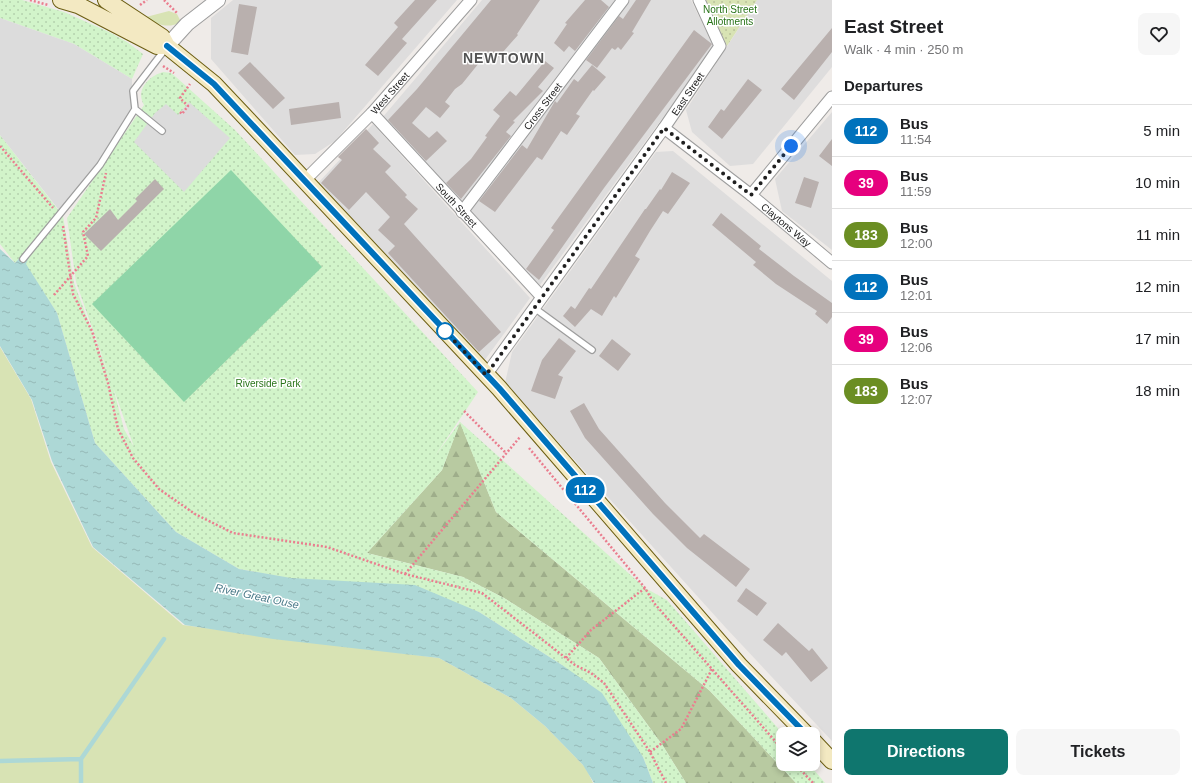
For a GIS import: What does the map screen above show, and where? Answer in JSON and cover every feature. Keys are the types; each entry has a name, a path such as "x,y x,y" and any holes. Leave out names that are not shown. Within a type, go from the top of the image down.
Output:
{"main road":[{"path":"61,0 78,5 158,46 167,46"},
{"path":"106,0 162,37 167,46 214,84 486,375 739,665 799,727"},
{"path":"820,749 832,761"}],"street":[{"path":"167,46 187,24 218,0"},
{"name":"West Street","path":"304,181 372,113 471,0"},
{"name":"Cross Street","path":"462,212 623,0"},
{"name":"East Street","path":"486,375 533,307 664,128 720,46 699,0"},
{"path":"751,195 832,97"},
{"name":"South Street","path":"372,113 541,296"},
{"name":"Claytons Way","path":"664,128 751,195 832,263"}],"lane":[{"path":"23,259 102,162 135,110 133,91 167,46"},
{"path":"135,110 162,131"},
{"path":"533,307 592,350"}],"path":[{"path":"164,0 187,24"},
{"path":"157,61 168,70 177,74"},
{"path":"186,81 194,88"},
{"path":"180,112 182,114 188,106 180,98 190,84"},
{"path":"0,146 60,215 65,235 73,294 92,332 108,382 118,429 133,458 159,489 195,514 234,533 327,547 405,574 482,593 566,658 591,673 604,684 650,752 666,783"},
{"path":"54,295 88,256 83,232 96,218 98,212 107,170 102,162"},
{"path":"464,411 506,452"},
{"path":"516,430 520,437 645,588 654,603 776,742"},
{"path":"405,574 520,437"},
{"path":"566,658 591,630 645,588"},
{"path":"650,752 681,729 712,669"},
{"path":"802,771 813,783"}],"shaded area":[{"path":"233,0 457,0 335,141 315,154 295,155 211,59 211,18"},
{"path":"482,0 620,0 462,207 382,118"},
{"path":"630,0 691,0 714,48 540,285 523,271 470,210"},
{"path":"757,0 832,0 832,67 753,164 730,166 692,132 686,110"},
{"path":"0,18 74,44 132,79 132,110 99,163 59,210 0,135"},
{"path":"189,102 230,138 184,192 134,142 155,113 166,104 178,115"},
{"path":"832,112 832,250 782,211 775,179"},
{"path":"373,124 530,298 484,361 318,183"},
{"path":"673,151 832,281 832,741 726,628 505,383 512,352 656,152"}],"green space":[{"path":"0,0 22,0 64,12 109,32 127,42 143,54 132,79 74,44 0,18"},
{"name":"North Street Allotments","path":"706,0 757,0 727,46"},
{"path":"169,11 177,14 181,22 167,26 158,24 146,17"},
{"name":"Riverside Park","path":"163,72 171,73 235,130 478,392 435,456 460,422 645,588 667,600 777,727 776,762 710,691 496,512 460,423 442,470 367,553 463,577 504,598 599,658 663,746 686,783 653,783 643,757 562,665 479,612 239,569 176,532 95,443 57,313 25,264 30,247 15,263 0,244 0,135 63,216 74,283 112,383 76,282 67,218 144,105 141,94 145,84 148,80 158,74","holes":["113,388 134,447 124,429"]},
{"path":"231,170 322,267 184,402 92,304"},
{"path":"0,347 31,399 51,462 92,547 183,625 439,658 511,698 545,726 586,768 593,783 0,783"},
{"path":"460,422 496,512 710,691 776,762 776,771 785,771 796,783 686,783 663,746 599,658 504,598 463,577 367,553 442,470"},
{"name":"Riverside Park","path":"785,771 815,771 825,783 796,783"}],"water":[{"name":"River Great Ouse","path":"30,247 32,250 26,264 57,313 95,443 176,532 239,569 291,578 415,585 479,612 562,665 602,693 643,757 653,783 594,783 583,765 545,726 511,698 439,658 273,639 185,625 93,547 52,461 32,400 0,346 0,249 15,263"}],"building":[{"path":"415,0 437,0 402,39 407,43 378,76 365,65 398,27 394,23"},
{"path":"491,0 540,0 517,34 518,35 496,60 493,58 489,63 483,58 462,84 455,89 445,102 450,106 440,118 426,107 412,123 429,138 437,131 447,141 426,161 388,120 417,89"},
{"path":"585,0 601,0 609,7 575,51 569,46 564,52 554,43 567,24 565,23"},
{"path":"636,0 651,0 632,32 634,33 621,50 618,47 615,50 612,48 597,68 586,60 619,16 623,19"},
{"path":"239,4 257,7 248,55 231,52"},
{"path":"832,28 832,52 794,100 781,89"},
{"path":"694,30 712,44 604,188 539,280 526,269 554,230 551,228"},
{"path":"545,61 554,68 538,87 543,91 513,121 515,122 506,132 511,136 461,199 446,183 471,159 487,137 485,136 500,116 493,110 510,91 516,96"},
{"path":"250,62 285,98 273,109 238,73"},
{"path":"592,65 606,77 594,91 593,90 576,114 580,116 567,135 561,131 542,160 537,157 495,212 479,201 522,145 527,149 555,101 557,103 574,79 578,82"},
{"path":"748,79 762,90 722,139 708,127 721,109 724,111"},
{"path":"339,102 341,118 291,125 289,109"},
{"path":"366,129 379,143 373,149 391,166 385,172 407,195 405,197 418,209 404,224 501,332 479,352 388,253 395,246 378,230 390,217 366,192 349,210 321,183 342,160 338,157"},
{"path":"832,139 832,166 819,156"},
{"path":"672,172 690,183 668,214 663,211 635,256 640,259 616,298 614,296 602,316 591,309 575,327 563,316 571,306 575,309 589,288 591,289 645,209 660,189 661,190"},
{"path":"804,177 819,182 811,208 795,203"},
{"path":"155,179 164,189 101,251 84,234 110,209 118,220 137,201 135,199"},
{"path":"721,213 761,246 759,249 832,303 832,317 827,324 815,314 817,311 776,284 753,265 756,262 712,225"},
{"path":"559,338 576,351 558,375 563,377 555,399 531,391 542,360"},
{"path":"612,339 631,354 618,371 599,356"},
{"path":"584,403 599,429 665,503 700,538 704,534 750,569 736,587 687,548 653,514 585,438 570,411"},
{"path":"746,588 767,603 757,616 737,601"},
{"path":"778,623 809,651 812,648 828,668 811,682 786,652 782,656 763,640"}],"waterway":[{"path":"81,759 164,639"},
{"path":"0,761 81,759 81,783"}],"bus line":[{"name":"112","path":"167,46 214,84 499,388 583,488 739,665 799,727"}],"district":[{"name":"NEWTOWN","path":"504,58"}],"route":[{"path":"445,331 486,375 533,307 664,128 751,195 791,146"}]}
